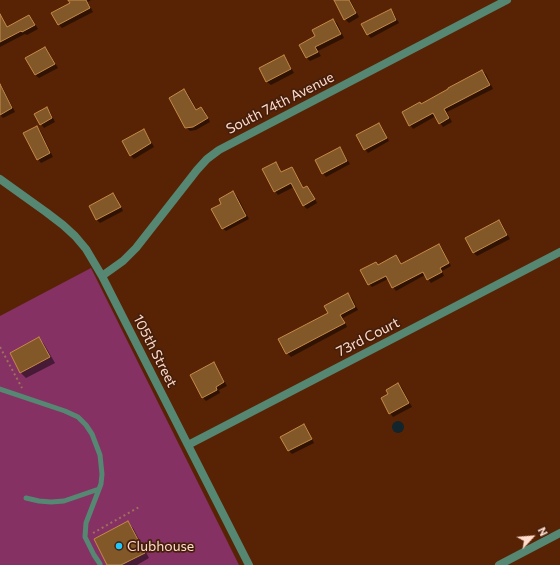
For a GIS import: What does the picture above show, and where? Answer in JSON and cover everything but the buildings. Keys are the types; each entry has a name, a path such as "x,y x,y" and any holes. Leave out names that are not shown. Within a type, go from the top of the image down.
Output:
{"street":[{"name":"South 74th Avenue","path":"102,276 123,261 136,248 197,170 207,159 219,150 507,0"},
{"name":"105th Street","path":"0,179 46,212 75,236 86,249 102,276 249,565"},
{"name":"73rd Court","path":"188,445 560,252"},
{"path":"500,565 560,533"}],"lane":[{"path":"0,389 65,411 78,417 92,434 100,455 102,474 101,484 86,523 85,537 100,565"},
{"path":"26,498 51,502 64,501 99,489"}],"path":[{"path":"0,347 27,398"},
{"path":"85,537 141,506"}],"shaded area":[{"path":"91,268 239,565 0,565 0,316"}],"water":[{"path":"400,421 403,422 403,432 396,433 393,432 392,425 393,422"}],"place":[{"name":"Clubhouse","path":"119,546"}]}
